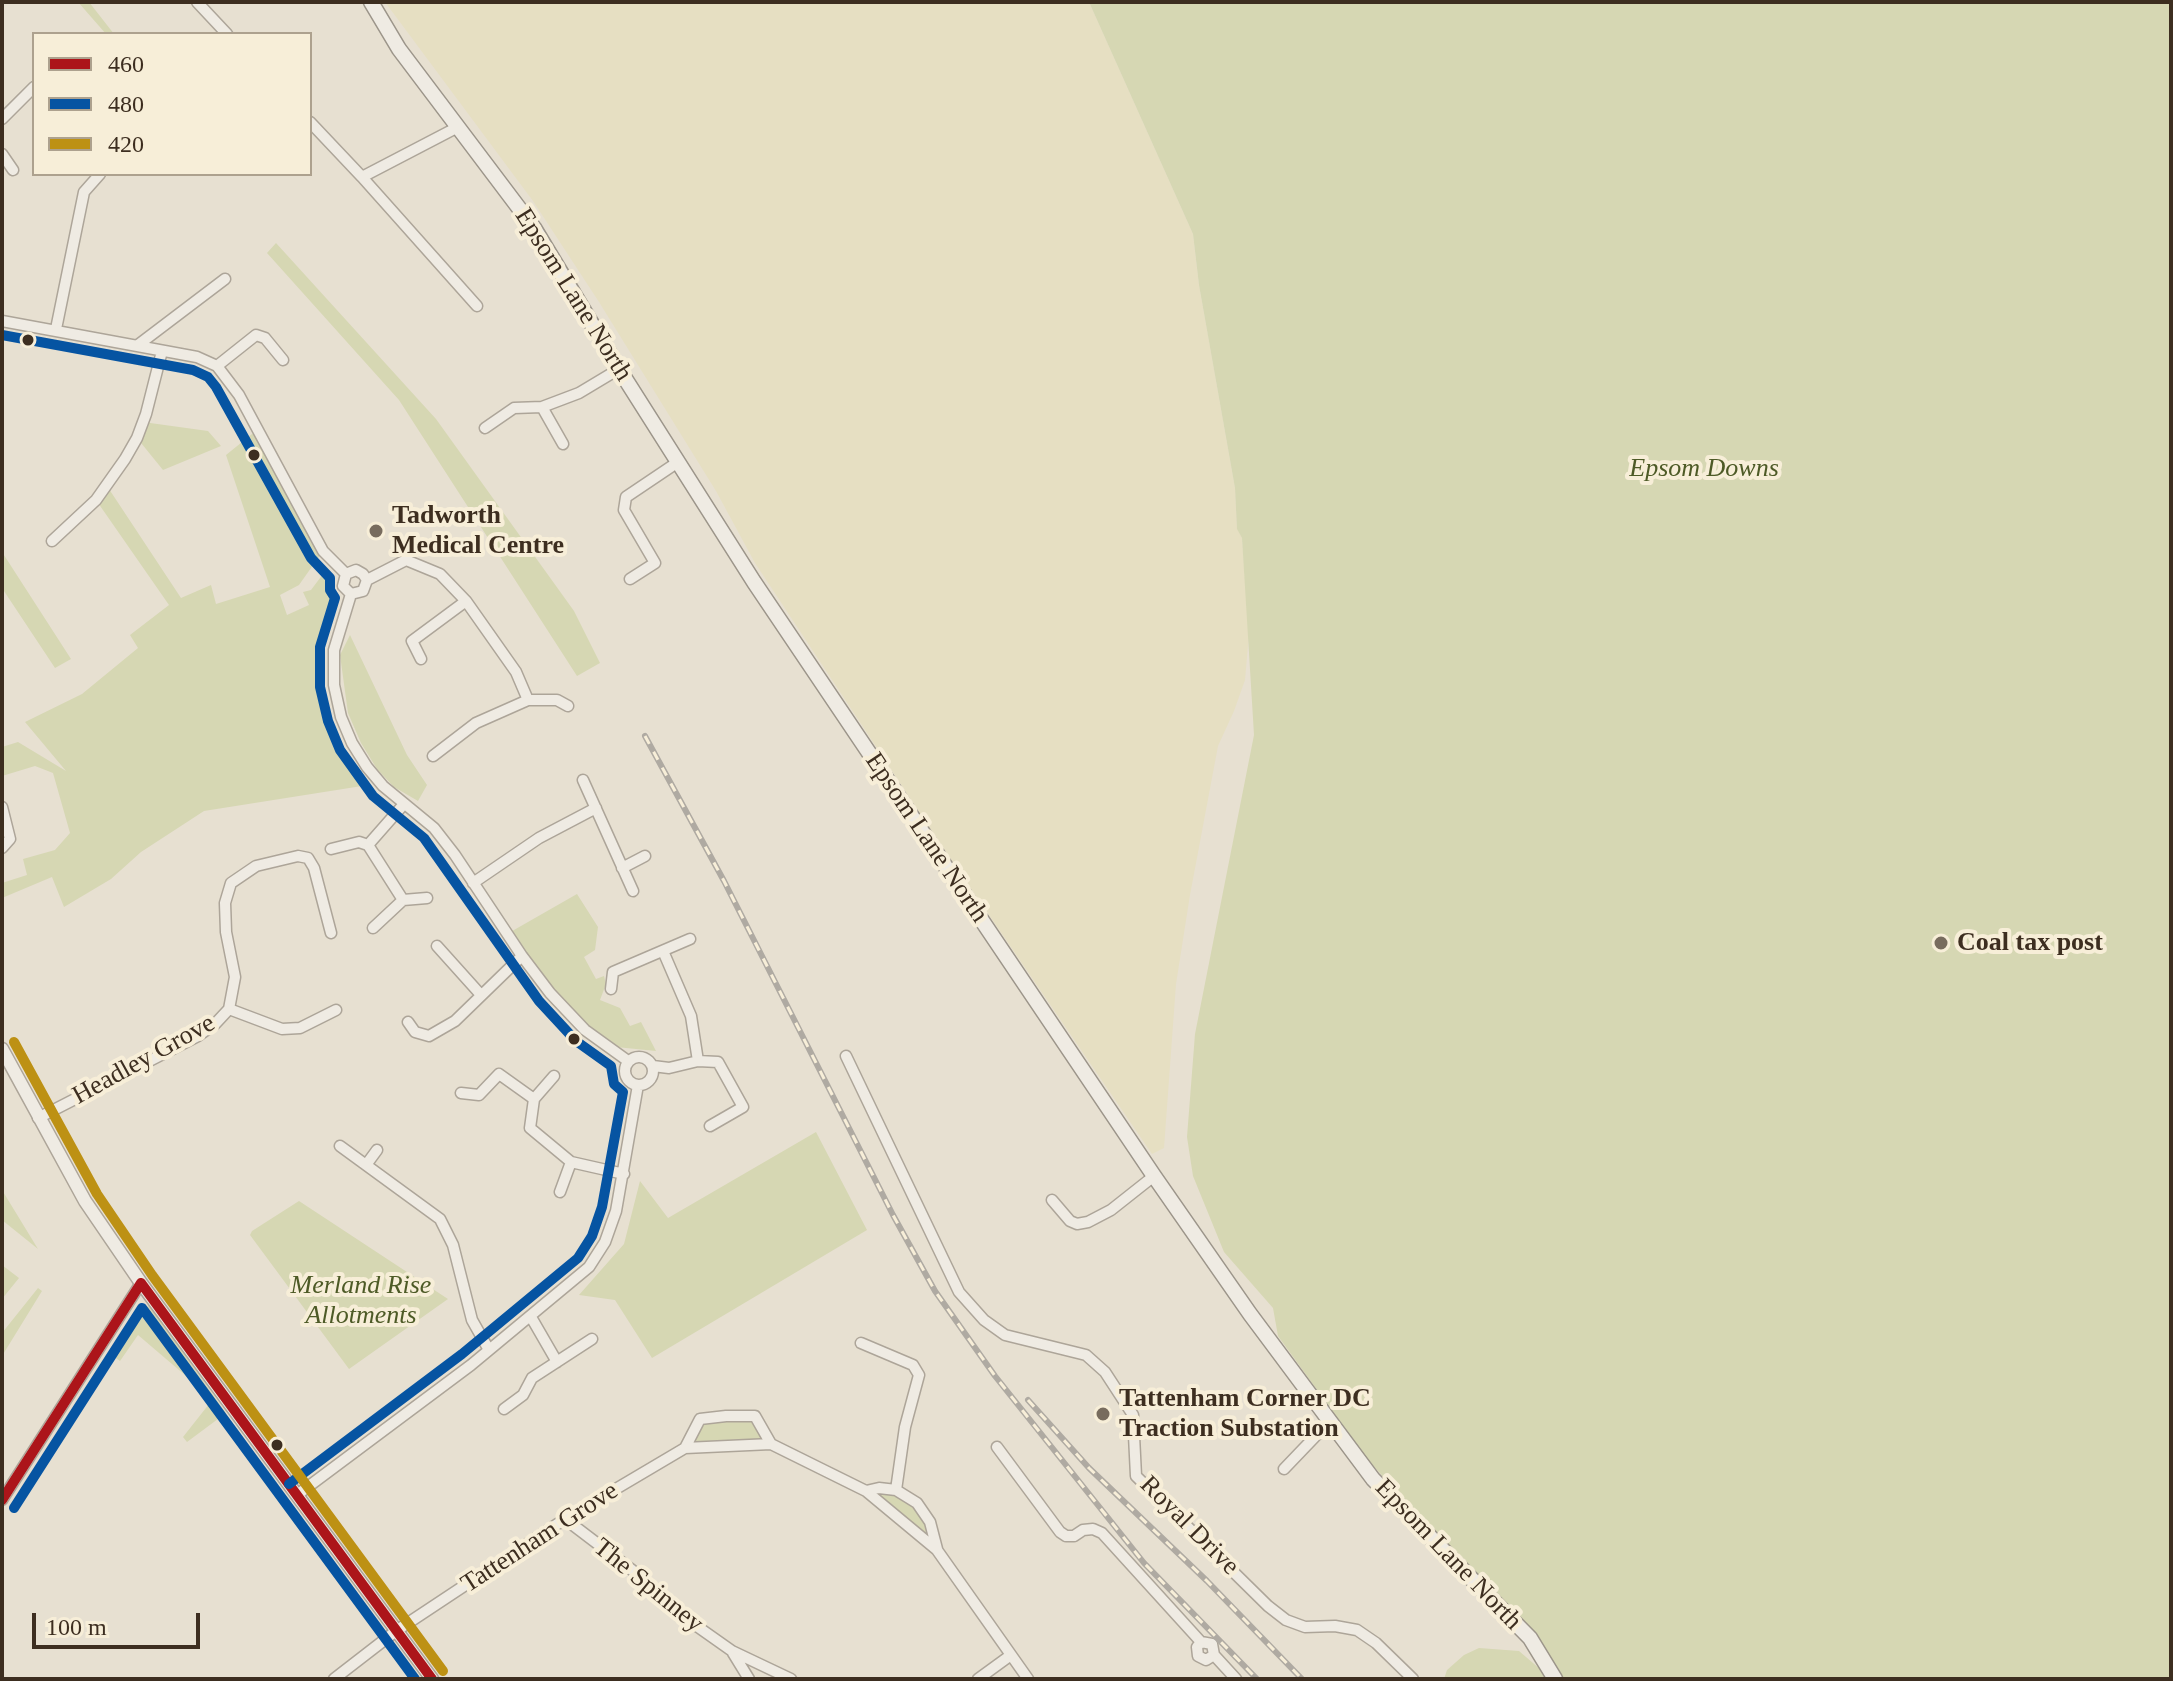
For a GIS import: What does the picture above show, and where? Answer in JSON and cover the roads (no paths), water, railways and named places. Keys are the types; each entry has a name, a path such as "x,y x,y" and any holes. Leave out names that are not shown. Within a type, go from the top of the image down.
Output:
{"main road":[{"name":"Epsom Lane North","path":"371,2 399,49 534,228 619,369 794,643 1154,1176 1329,1422 1389,1496 1530,1638 1555,1679"}],"street":[{"path":"197,2 225,32"},
{"path":"2,119 32,89"},
{"path":"312,124 477,306"},
{"path":"362,177 458,127"},
{"path":"3,156 13,170"},
{"path":"56,329 84,192 98,176"},
{"path":"138,345 225,279"},
{"path":"2,321 197,357 217,366 239,395 323,551 346,574"},
{"path":"217,366 256,335 265,338 283,360"},
{"path":"52,541 96,500 125,459 146,414 162,351"},
{"path":"485,428 514,408 542,407 579,393 619,369"},
{"path":"542,407 563,444"},
{"path":"630,579 655,563 624,510 626,497 678,462"},
{"path":"351,594 363,591 367,580 406,560 440,574 466,601 516,672 528,700"},
{"path":"346,574 356,570 367,580"},
{"path":"346,574 343,586 351,594"},
{"path":"351,594 334,650 334,685 341,717 367,767 404,804 434,828 550,993 585,1030 628,1061"},
{"path":"421,659 412,641 466,601"},
{"path":"433,756 476,723 528,700 557,700 568,706"},
{"path":"583,780 633,891"},
{"path":"368,845 404,804"},
{"path":"2,807 10,839 2,848"},
{"path":"473,883 539,838 596,808"},
{"path":"331,849 359,842 368,845 403,900"},
{"name":"Headley Grove","path":"38,1118 198,1036 229,1009 235,977 226,932 225,903 231,883 256,866 298,856 308,858 314,868 331,933"},
{"path":"622,868 645,856"},
{"path":"373,928 403,900 427,898"},
{"path":"611,989 613,972 690,939"},
{"path":"437,946 481,995"},
{"path":"663,951 691,1016 698,1061"},
{"path":"408,1022 415,1032 429,1036 455,1021 522,956"},
{"path":"229,1009 282,1029 300,1028 336,1010"},
{"path":"2,1049 85,1201 141,1283 432,1679"},
{"path":"638,1085 627,1078 625,1069 628,1061 637,1056 653,1066 669,1068 698,1061 718,1062 743,1107 710,1126"},
{"name":"Royal Drive","path":"846,1056 959,1292 984,1320 1005,1335 1086,1355 1105,1372 1133,1415 1136,1476 1286,1620 1305,1627 1335,1626 1357,1630 1376,1643 1413,1679"},
{"path":"638,1085 651,1079 653,1066"},
{"path":"461,1093 479,1095 499,1074 534,1099"},
{"path":"554,1076 534,1099 530,1128 571,1162 624,1174"},
{"path":"297,1495 489,1350 589,1267 605,1242 616,1211 638,1085"},
{"path":"340,1146 440,1219 453,1245 472,1320 489,1350"},
{"path":"366,1165 377,1150"},
{"path":"560,1192 571,1162"},
{"path":"1052,1200 1070,1221 1077,1224 1088,1222 1111,1210 1154,1176"},
{"path":"2,1500 141,1283"},
{"path":"531,1317 557,1362"},
{"path":"504,1409 523,1395 532,1378 592,1339"},
{"path":"861,1343 913,1365 919,1375 905,1427 896,1490"},
{"name":"Tattenham Grove","path":"685,1448 700,1419 726,1416 755,1416 771,1444"},
{"path":"1284,1469 1329,1422"},
{"name":"Tattenham Grove","path":"334,1679 396,1631 565,1519 685,1448 771,1444 866,1491 937,1550 1028,1679"},
{"path":"997,1447 1060,1532 1066,1536 1093,1529 1102,1533 1201,1642 1197,1647 1198,1656 1206,1660 1214,1655 1236,1679"},
{"name":"Tattenham Grove","path":"866,1491 879,1488 896,1490 917,1503 930,1522 937,1550"},
{"name":"The Spinney","path":"565,1519 632,1570 698,1627 732,1651 791,1679"},
{"name":"The Spinney","path":"732,1651 749,1679"},
{"path":"978,1679 1011,1655"}],"railway":[{"path":"645,736 724,881 893,1215 935,1291 995,1376 1144,1563 1257,1679"},
{"path":"1028,1400 1089,1468 1207,1581 1302,1679"}],"place":[{"name":"Tadworth Medical Centre","path":"376,531"},
{"name":"Coal tax post","path":"1941,943"},
{"name":"Tattenham Corner DC Traction Substation","path":"1103,1414"}],"park label":[{"name":"Epsom Downs","path":"1704,469"},
{"name":"Merland Rise Allotments","path":"361,1301"}]}
